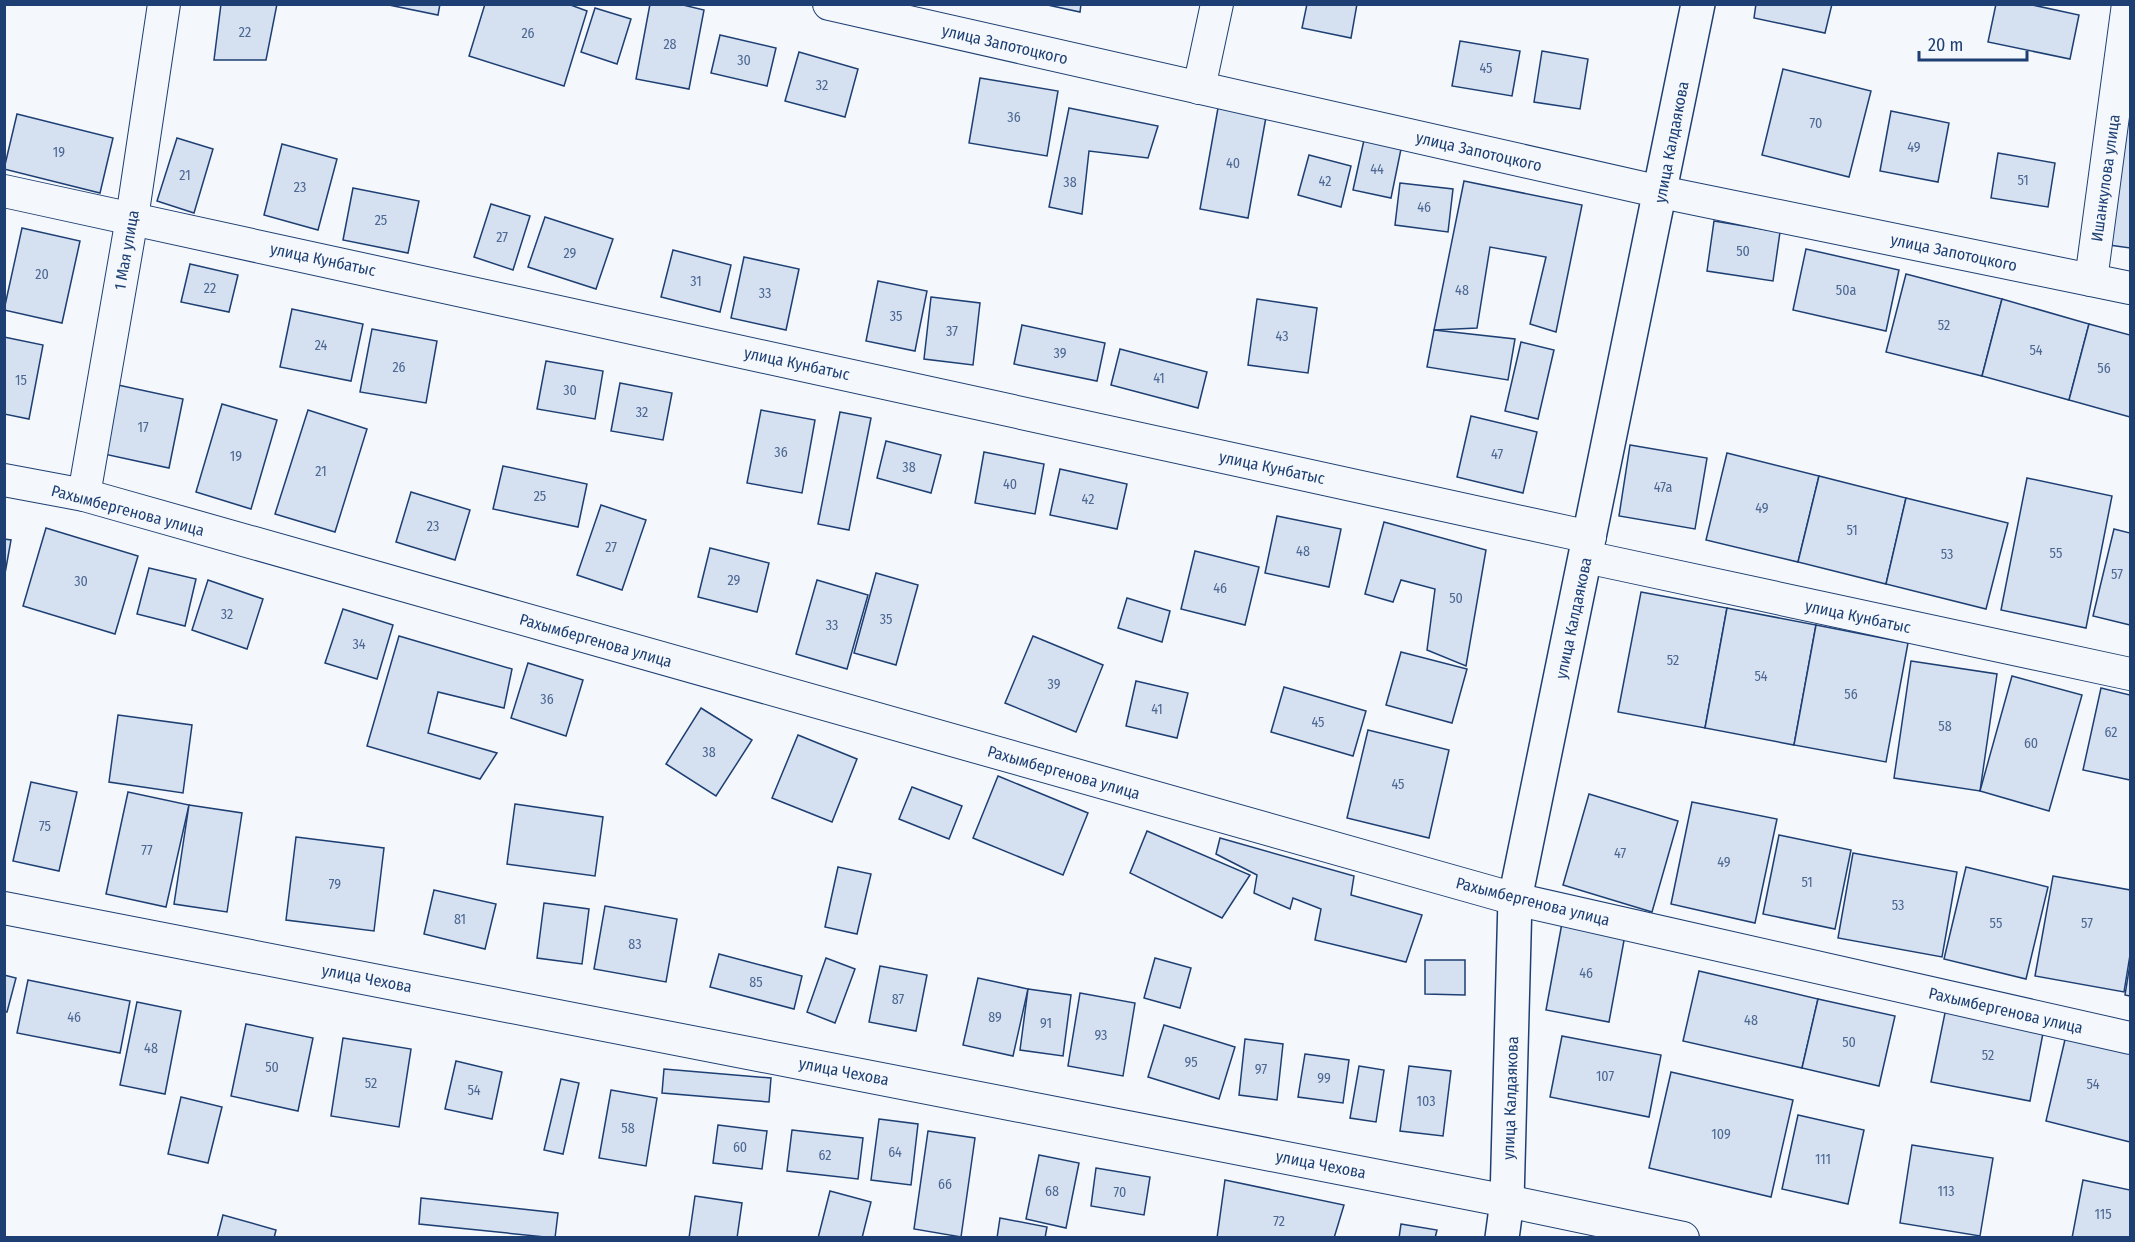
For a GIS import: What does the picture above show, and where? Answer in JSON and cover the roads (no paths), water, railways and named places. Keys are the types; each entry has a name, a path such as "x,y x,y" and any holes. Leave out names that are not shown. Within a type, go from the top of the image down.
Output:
{"street":[{"name":"1 Мая улица","path":"84,495 132,218 164,4"},
{"name":"улица Запотоцкого","path":"830,4 1661,192 2130,288"},
{"path":"1199,88 1217,4"},
{"name":"улица Калдаякова","path":"1503,1238 1507,1201 1515,899 1698,4"},
{"name":"Ишанкулова улица","path":"2091,280 2128,4"},
{"name":"улица Кунбатыс","path":"4,191 1588,547 2130,674"},
{"name":"Рахымбергенова улица","path":"4,480 84,495 1515,899 2130,1038"},
{"name":"улица Чехова","path":"4,908 1507,1201 1683,1238"}]}
